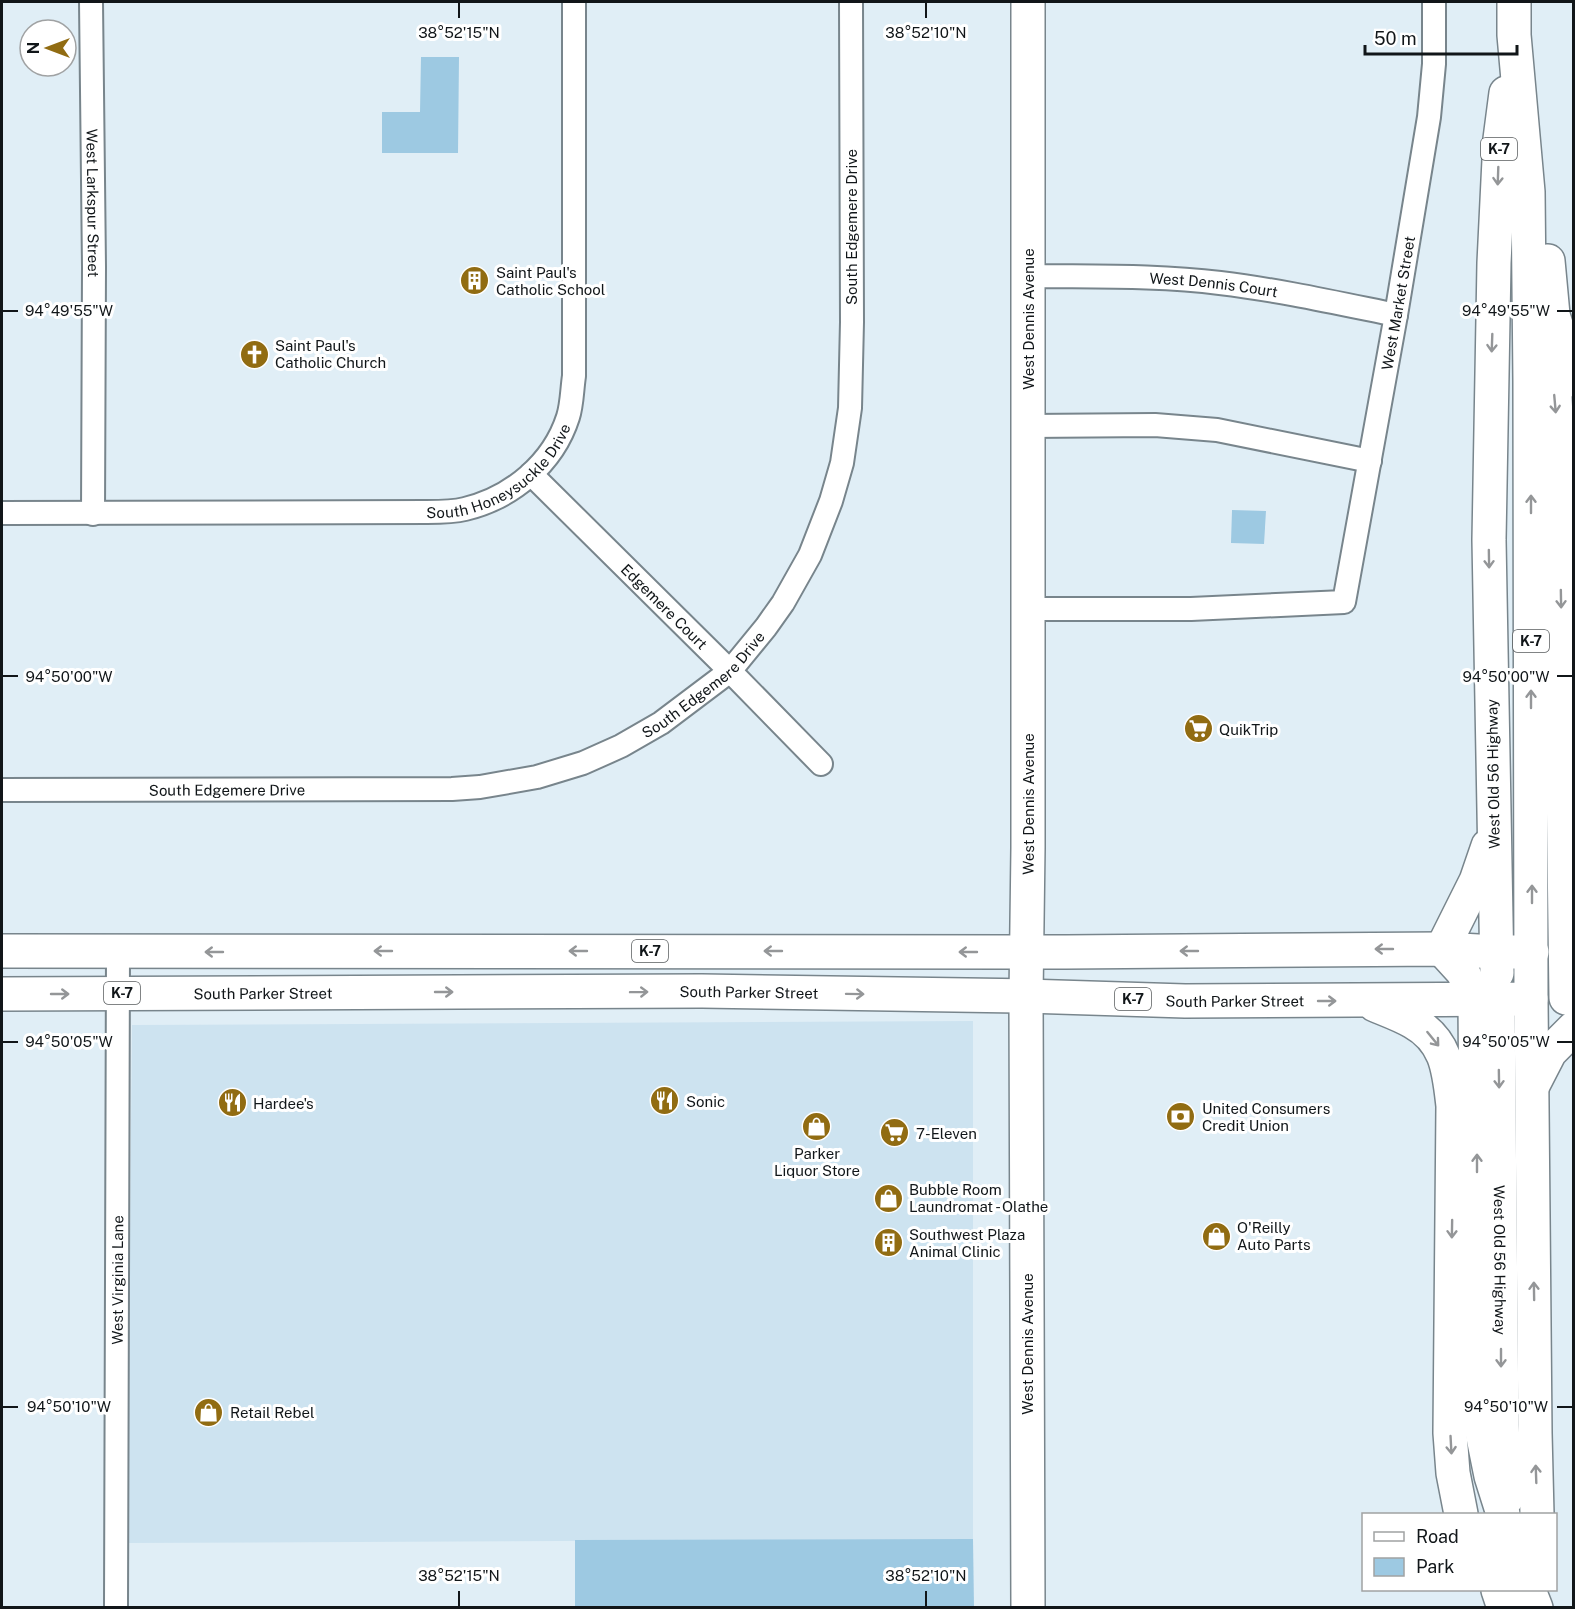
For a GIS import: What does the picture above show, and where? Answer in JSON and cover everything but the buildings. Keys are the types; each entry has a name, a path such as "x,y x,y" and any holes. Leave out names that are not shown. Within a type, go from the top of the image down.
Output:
{"main road":[{"name":"West Dennis Avenue","path":"1028,1608 1026,996 1029,2"},
{"name":"West Old 56 Highway","path":"1514,2 1514,35 1528,192 1532,1087 1537,1513"},
{"name":"West Old 56 Highway","path":"1509,1513 1502,1426 1487,1000 1497,952 1489,540 1494,264 1500,139 1514,35"},
{"path":"1514,35 1540,145 1545,236 1553,315 1574,380"},
{"path":"1494,264 1529,330 1555,396 1559,482 1570,1013 1532,1087"},
{"name":"K-7","path":"2,951 1027,952 1442,948 1476,881 1495,829"},
{"path":"1442,948 1532,952"},
{"path":"1442,948 1487,1000 1478,1389 1482,1432 1491,1476 1502,1513"},
{"name":"South Parker Street","path":"2,994 702,991 1185,1001 1487,1000"},
{"name":"K-7","path":"1487,1000 1532,999"},
{"path":"1365,1001 1413,1022 1432,1035 1443,1053 1449,1071 1454,1106 1450,1433 1453,1473 1461,1513"},
{"path":"1498,1591 1504,1608"},
{"path":"1515,1591 1517,1608"},
{"path":"1529,1591 1537,1608"},
{"path":"1537,1591 1537,1608"}],"street":[{"name":"West Larkspur Street","path":"92,2 93,514"},
{"name":"South Honeysuckle Drive","path":"2,513 462,510 489,502 514,489 531,474 547,457 568,417 574,376 574,2"},
{"name":"South Edgemere Drive","path":"2,790 452,789 480,787 537,777 583,763 621,746 661,723 730,671 783,603 810,555 831,501 842,463 850,408 852,322 851,2"},
{"name":"West Market Street","path":"1028,609 1191,609 1344,602 1396,315 1433,88 1434,2"},
{"name":"West Dennis Court","path":"1028,276 1166,278 1219,283 1274,290 1396,315"},
{"path":"1028,426 1155,425 1217,430 1370,461"},
{"name":"Edgemere Court","path":"531,474 821,764"},
{"name":"West Virginia Lane","path":"116,1608 118,952"}],"shaded area":[{"path":"973,1021 973,1539 127,1543 132,1025"}],"green space":[{"path":"421,57 459,57 458,153 382,153 382,112 420,112"},
{"path":"1232,510 1266,511 1264,544 1231,543"},
{"path":"973,1539 974,1607 575,1607 575,1540"}],"place":[{"name":"Saint Paul's Catholic School","path":"475,281"},
{"name":"Saint Paul's Catholic Church","path":"254,354"},
{"name":"QuikTrip","path":"1198,729"},
{"name":"Sonic","path":"665,1101"},
{"name":"Hardee's","path":"232,1103"},
{"name":"United Consumers Credit Union","path":"1181,1117"},
{"name":"Parker Liquor Store","path":"817,1126"},
{"name":"7-Eleven","path":"895,1133"},
{"name":"Bubble Room Laundromat - Olathe","path":"888,1198"},
{"name":"O'Reilly Auto Parts","path":"1216,1236"},
{"name":"Southwest Plaza Animal Clinic","path":"888,1243"},
{"name":"Retail Rebel","path":"209,1412"}]}
